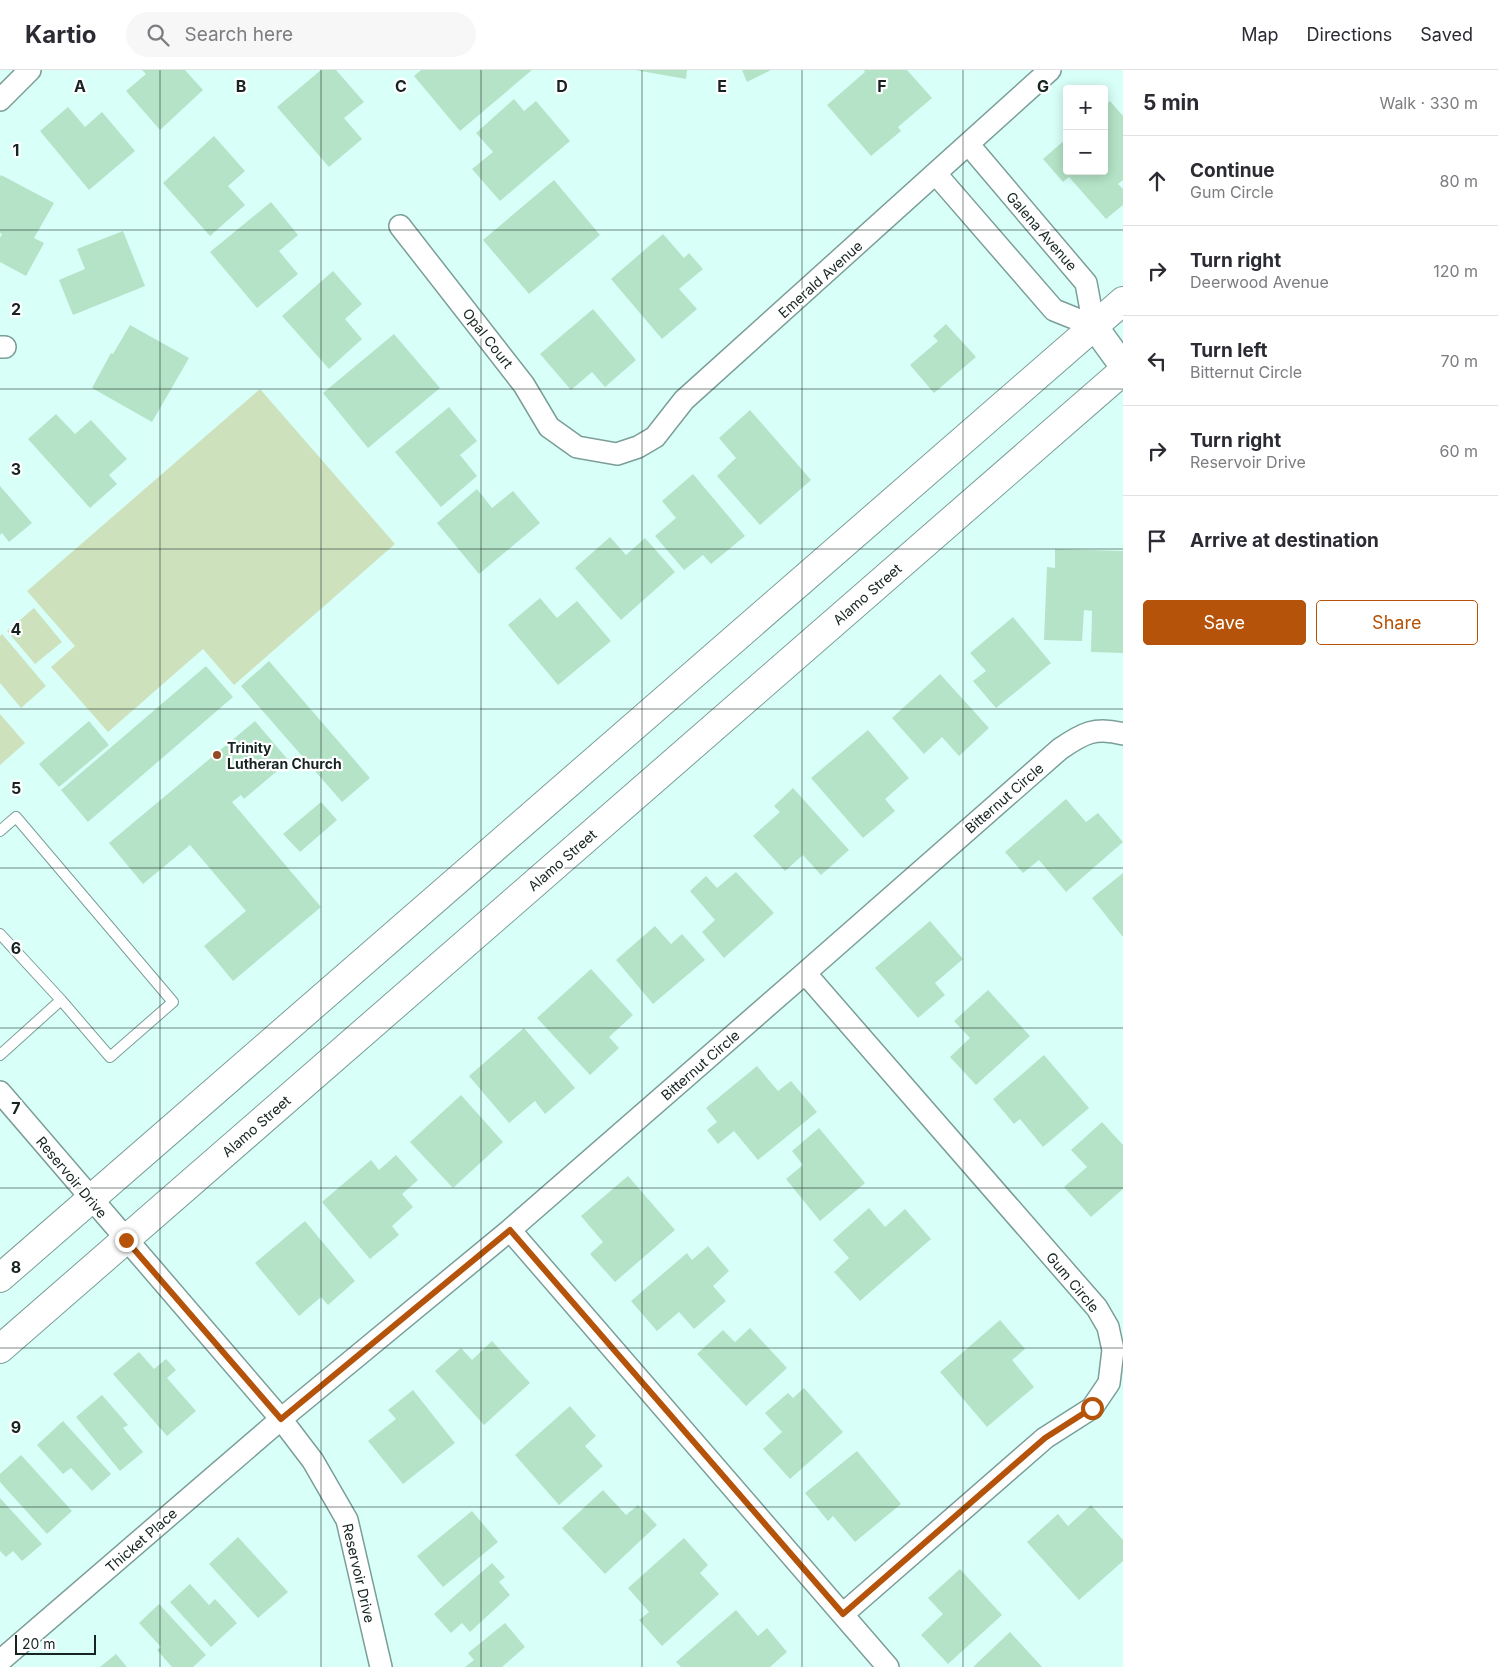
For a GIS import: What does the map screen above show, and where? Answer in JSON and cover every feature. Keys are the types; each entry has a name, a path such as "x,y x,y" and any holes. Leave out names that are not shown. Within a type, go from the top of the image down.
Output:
{"main road":[{"path":"0,1278 1123,301"},
{"name":"Alamo Street","path":"0,1349 1123,371"}],"street":[{"path":"0,100 30,70"},
{"name":"Emerald Avenue","path":"577,448 617,454 638,447 655,437 684,400 1050,70"},
{"name":"Galena Avenue","path":"969,145 1086,283 1094,326 1123,366"},
{"path":"936,174 1054,310 1094,326"},
{"name":"Opal Court","path":"400,226 524,385 549,427 577,448"},
{"name":"Bitternut Circle","path":"281,1419 510,1230 806,974 1060,749 1082,734 1109,730 1123,734"},
{"name":"Gum Circle","path":"806,974 1096,1308 1108,1327 1113,1350 1109,1383 1092,1408 1045,1438 843,1614"},
{"name":"Reservoir Drive","path":"0,1092 281,1419 313,1461 347,1520 381,1667"},
{"path":"510,1230 888,1667"},
{"name":"Thicket Place","path":"0,1661 281,1419"}],"lane":[{"path":"0,831 16,817 173,1002 110,1057 0,934"},
{"path":"0,1055 61,1000"}],"green space":[{"path":"260,389 395,544 234,685 203,649 108,732 51,667 75,646 27,591"},
{"path":"34,608 62,642 35,664 7,631"},
{"path":"2,634 46,686 21,708 0,683 0,636"},
{"path":"0,714 25,743 0,765"}],"building":[{"path":"142,70 185,70 203,90 160,130 126,91 146,74"},
{"path":"321,70 336,70 364,102 344,118 362,139 329,167 277,107"},
{"path":"421,70 532,70 460,131 414,76"},
{"path":"635,70 687,70 686,79"},
{"path":"742,70 771,70 747,82"},
{"path":"864,70 907,70 932,98 898,127 901,131 871,156 827,105 865,72"},
{"path":"514,99 524,111 536,101 570,141 500,201 472,169 493,152 476,133"},
{"path":"1110,101 1123,116 1123,180 1118,184 1123,189 1123,205 1106,219 1069,177 1063,182 1043,159 1063,142 1063,175 1108,175 1108,103"},
{"path":"68,107 85,127 102,112 135,151 89,190 40,131"},
{"path":"214,136 245,171 228,186 245,205 210,236 163,183"},
{"path":"1,175 54,203 34,238 44,243 26,276 0,262 0,238 2,234 0,233"},
{"path":"554,180 600,235 529,294 483,240"},
{"path":"271,202 298,235 279,251 298,274 257,308 210,252"},
{"path":"123,231 145,286 73,315 59,280 85,269 77,249"},
{"path":"663,234 684,258 689,253 703,269 679,289 697,309 662,339 611,279"},
{"path":"333,271 362,304 345,319 362,339 329,369 282,316"},
{"path":"593,309 636,360 605,387 592,372 571,390 540,354"},
{"path":"946,324 976,357 934,393 910,365 938,341 933,336"},
{"path":"130,325 189,358 152,422 92,388 111,353 113,354"},
{"path":"394,334 440,388 368,448 323,393"},
{"path":"449,407 477,441 460,455 477,476 441,507 395,452"},
{"path":"750,410 811,480 760,525 717,476 736,458 719,438"},
{"path":"56,414 75,434 91,420 127,459 109,475 117,484 90,508 28,439"},
{"path":"693,474 745,536 711,564 703,555 684,570 655,536 676,518 662,501"},
{"path":"0,486 32,523 9,542 2,533 0,535"},
{"path":"477,489 492,508 513,491 540,523 479,574 437,523"},
{"path":"610,537 626,555 645,538 675,572 621,620 575,568"},
{"path":"1055,549 1123,551 1123,653 1091,652 1092,611 1084,610 1082,641 1044,640 1047,567 1055,568"},
{"path":"540,598 557,618 577,601 611,641 558,685 508,625"},
{"path":"1013,617 1051,663 996,708 973,681 986,671 970,653"},
{"path":"269,661 370,778 342,802 241,686"},
{"path":"206,666 233,697 88,822 61,790"},
{"path":"940,674 989,728 959,756 942,737 924,754 892,718"},
{"path":"89,721 109,745 59,787 39,764"},
{"path":"255,721 289,761 244,799 241,795 232,802 321,907 233,981 204,946 246,911 190,845 143,884 109,843"},
{"path":"868,730 909,778 885,799 895,811 863,838 811,778"},
{"path":"793,788 849,850 821,875 803,855 785,871 753,836 780,812 774,806"},
{"path":"1066,799 1086,822 1098,813 1123,842 1066,892 1039,860 1023,873 1005,852"},
{"path":"321,802 337,820 300,852 283,834"},
{"path":"736,872 774,913 724,958 702,932 715,920 690,891 706,876 717,888"},
{"path":"1123,873 1123,937 1092,898"},
{"path":"930,921 963,959 935,983 945,995 918,1018 875,968"},
{"path":"655,926 671,944 682,934 705,960 653,1004 616,960"},
{"path":"591,969 633,1015 609,1037 619,1048 590,1075 537,1018"},
{"path":"988,990 1030,1036 976,1085 950,1057 970,1038 954,1021"},
{"path":"524,1028 575,1088 545,1114 535,1101 509,1123 469,1076"},
{"path":"1044,1055 1089,1108 1043,1147 1020,1119 1014,1124 993,1099"},
{"path":"757,1066 778,1091 791,1081 817,1112 758,1160 734,1131 718,1144 707,1130 717,1122 706,1108"},
{"path":"461,1095 503,1142 453,1188 410,1142"},
{"path":"1102,1122 1123,1145 1123,1189 1091,1217 1064,1187 1087,1167 1071,1150"},
{"path":"819,1128 865,1183 820,1221 786,1179 803,1165 792,1151"},
{"path":"396,1155 418,1180 402,1194 413,1207 392,1226 399,1235 370,1259 322,1202 371,1160 379,1170"},
{"path":"628,1176 675,1230 615,1282 590,1254 603,1242 581,1216"},
{"path":"869,1208 885,1227 905,1209 931,1239 860,1301 834,1272 849,1258 833,1240"},
{"path":"305,1221 355,1281 328,1305 321,1297 299,1316 255,1263"},
{"path":"708,1246 729,1271 713,1286 726,1301 694,1329 679,1312 657,1331 631,1301 687,1253 692,1260"},
{"path":"1000,1320 1025,1349 1012,1360 1034,1387 987,1427 940,1372"},
{"path":"750,1328 787,1368 746,1406 697,1354 723,1330 735,1342"},
{"path":"492,1341 530,1383 484,1425 435,1371 461,1348 472,1360"},
{"path":"139,1352 154,1369 166,1359 176,1370 167,1378 196,1411 167,1436 113,1374"},
{"path":"804,1388 843,1432 790,1479 763,1449 782,1432 765,1413 788,1393 793,1398"},
{"path":"413,1390 455,1443 403,1484 368,1441 396,1419 388,1410"},
{"path":"102,1395 128,1425 123,1428 143,1452 120,1471 76,1417"},
{"path":"570,1406 596,1436 585,1446 603,1466 559,1505 515,1455"},
{"path":"63,1421 111,1474 92,1491 71,1468 63,1474 37,1445"},
{"path":"857,1451 901,1504 855,1542 833,1516 828,1521 805,1493"},
{"path":"21,1455 72,1511 47,1534 0,1482 0,1474"},
{"path":"603,1490 626,1515 638,1505 657,1525 605,1574 562,1528"},
{"path":"0,1498 42,1544 22,1561 13,1551 6,1557 0,1551"},
{"path":"1091,1505 1123,1540 1123,1561 1079,1600 1027,1542 1058,1514 1068,1526"},
{"path":"472,1511 498,1542 443,1587 417,1556"},
{"path":"238,1537 288,1592 258,1618 209,1564"},
{"path":"684,1538 708,1565 700,1573 719,1594 662,1646 639,1620 649,1612 628,1588"},
{"path":"492,1563 505,1577 499,1582 510,1595 470,1632 462,1623 451,1633 434,1614"},
{"path":"960,1569 1002,1615 948,1664 921,1635 943,1614 928,1598"},
{"path":"190,1584 209,1605 215,1599 237,1623 211,1647 170,1602"},
{"path":"159,1604 206,1655 193,1667 172,1667 157,1650 161,1647 139,1623"},
{"path":"736,1610 758,1636 767,1628 787,1652 770,1667 681,1667 676,1662"},
{"path":"505,1623 525,1647 502,1667 465,1667 474,1660 468,1653"},
{"path":"1010,1632 1042,1667 973,1667"},
{"path":"116,1654 127,1667 100,1667"}],"place":[{"name":"Trinity Lutheran Church","path":"217,755"}],"route":[{"path":"126,1240 281,1419 510,1230 843,1614 1045,1438 1092,1408"}]}
